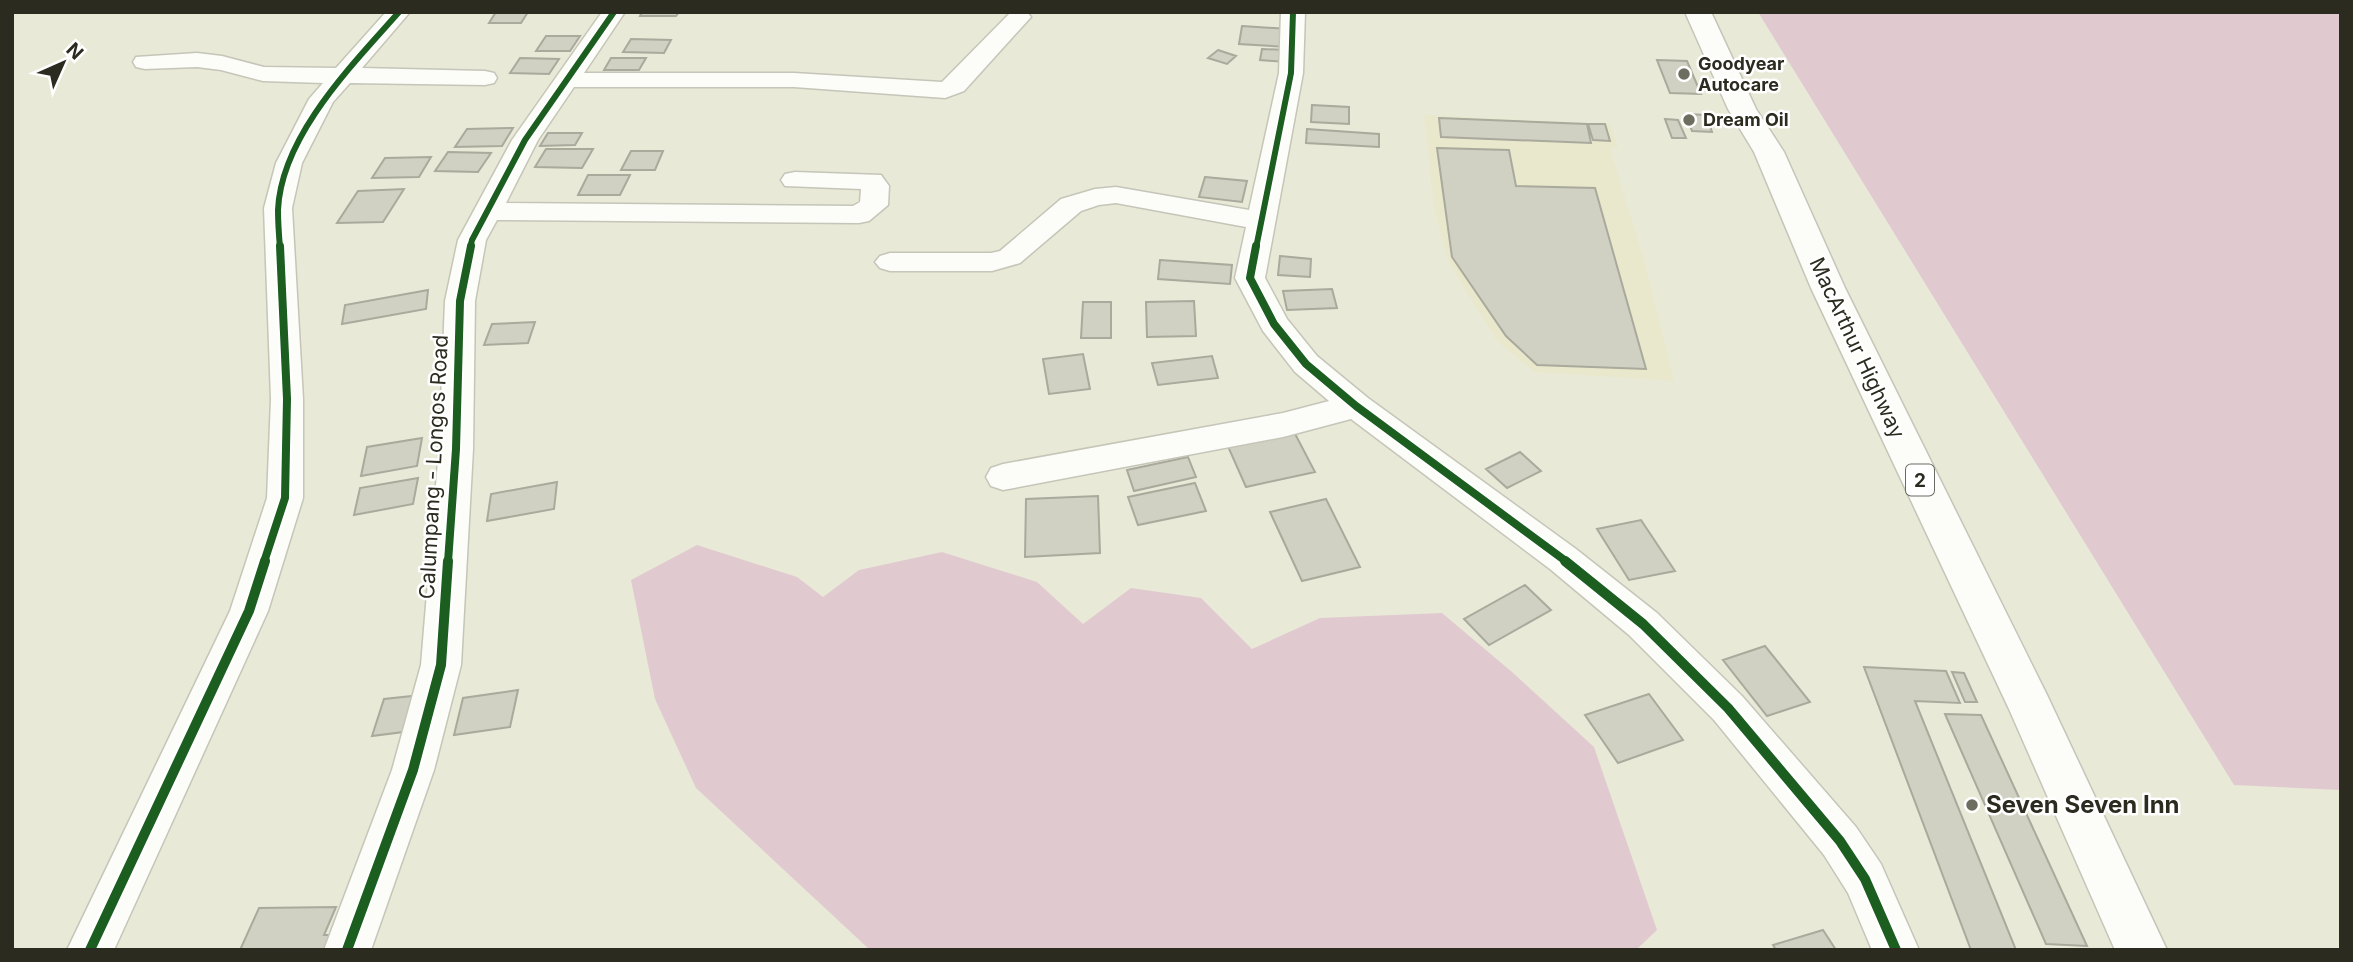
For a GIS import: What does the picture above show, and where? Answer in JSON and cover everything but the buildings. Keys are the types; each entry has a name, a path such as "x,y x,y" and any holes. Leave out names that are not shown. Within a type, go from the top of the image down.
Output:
{"highway":[{"name":"MacArthur Highway","path":"1698,12 1742,109 1769,152 1828,288 2031,709 2141,950"}],"street":[{"path":"90,950 249,611 285,498 287,400 278,208 289,163 322,99 399,12"},
{"name":"Calumpang - Longos Road","path":"347,950 413,770 441,664 456,449 460,301 472,240 525,140 614,12"},
{"path":"1293,12 1291,73 1250,278 1274,324 1306,364 1356,406 1563,559 1643,624 1728,708 1840,841 1866,879 1896,950"},
{"path":"566,80 794,80 945,90 955,86 1019,17"},
{"path":"145,62 222,62 264,74 485,78"},
{"path":"487,211 859,215 874,205 875,186 871,181 861,178 795,180"},
{"path":"890,262 992,262 1010,257 1071,205 1095,197 1116,195 1262,221"},
{"path":"1003,477 1217,438 1356,406"}],"shaded area":[{"path":"1758,12 2341,12 2341,790 2234,785"},
{"path":"1424,115 1610,124 1618,148 1610,149 1643,256 1674,381 1534,372 1496,340 1449,263 1434,208"},
{"path":"697,545 797,577 823,597 859,570 942,552 1037,582 1083,624 1131,588 1201,598 1252,649 1320,618 1442,613 1594,747 1657,930 1636,950 870,950 696,788 655,699 631,580"}],"cycle path":[{"path":"90,950 249,611 285,498 287,399 278,208 289,163 322,99 399,12"},
{"path":"347,950 413,770 441,665 456,449 460,301 472,240 525,140 614,12"},
{"path":"1293,12 1291,73 1250,278 1274,324 1306,364 1356,406 1563,559 1643,624 1728,708 1840,841 1865,879 1896,950"}],"place":[{"name":"Goodyear Autocare","path":"1684,74"},
{"name":"Dream Oil","path":"1689,120"},
{"name":"Seven Seven Inn","path":"1972,805"}]}
